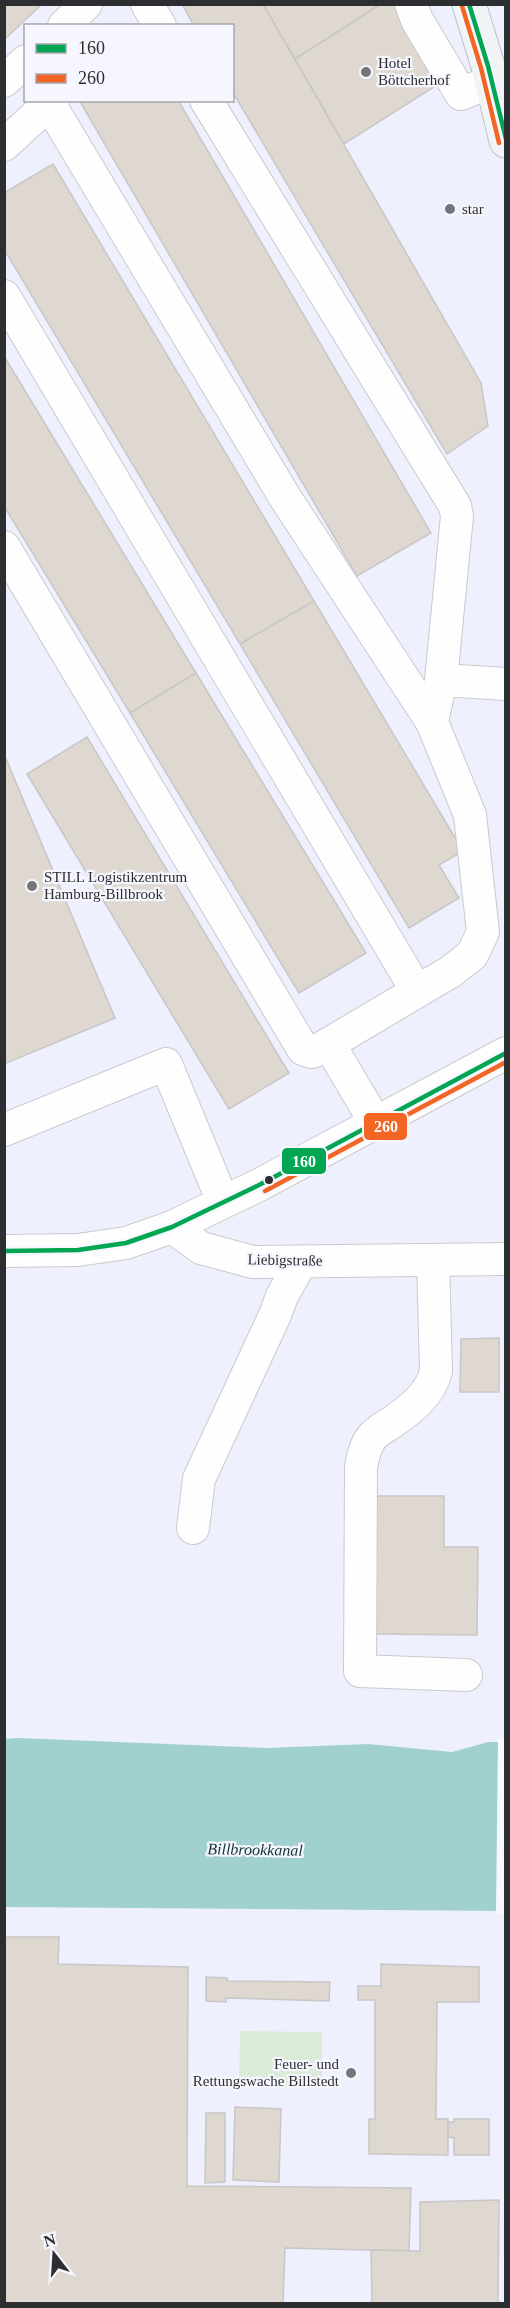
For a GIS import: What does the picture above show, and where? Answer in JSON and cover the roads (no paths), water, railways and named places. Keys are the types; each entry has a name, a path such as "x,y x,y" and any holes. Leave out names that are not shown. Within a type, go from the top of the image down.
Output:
{"main road":[{"path":"469,4 492,81 506,141"}],"street":[{"path":"66,24 86,4"},
{"path":"411,4 417,21 461,94 492,81"},
{"path":"4,145 50,102 286,499 432,722 470,816 483,932 472,955 450,972 329,1044 311,1052 303,1049 4,547"},
{"path":"207,102 454,506 457,516 441,680 432,722"},
{"path":"4,296 417,991"},
{"path":"441,680 506,684"},
{"path":"329,1044 375,1122"},
{"path":"4,1251 78,1250 126,1243 172,1227 506,1053"},
{"path":"4,1130 166,1064 223,1202"},
{"name":"Liebigstraße","path":"172,1227 201,1248 253,1262 506,1259"},
{"path":"433,1260 436,1371 433,1384 426,1394 373,1436 364,1450 361,1467 360,1671 466,1675"},
{"path":"193,1528 199,1479 282,1296 301,1262"}],"water":[{"name":"Billbrookkanal","path":"4,1739 266,1748 368,1744 452,1752 488,1742 505,1742 505,1911 5,1907"}],"place":[{"name":"Hotel Böttcherhof","path":"366,72"},
{"name":"star","path":"450,209"},
{"name":"STILL Logistikzentrum Hamburg-Billbrook","path":"32,886"},
{"name":"Feuer- und Rettungswache Billstedt","path":"351,2073"}]}
